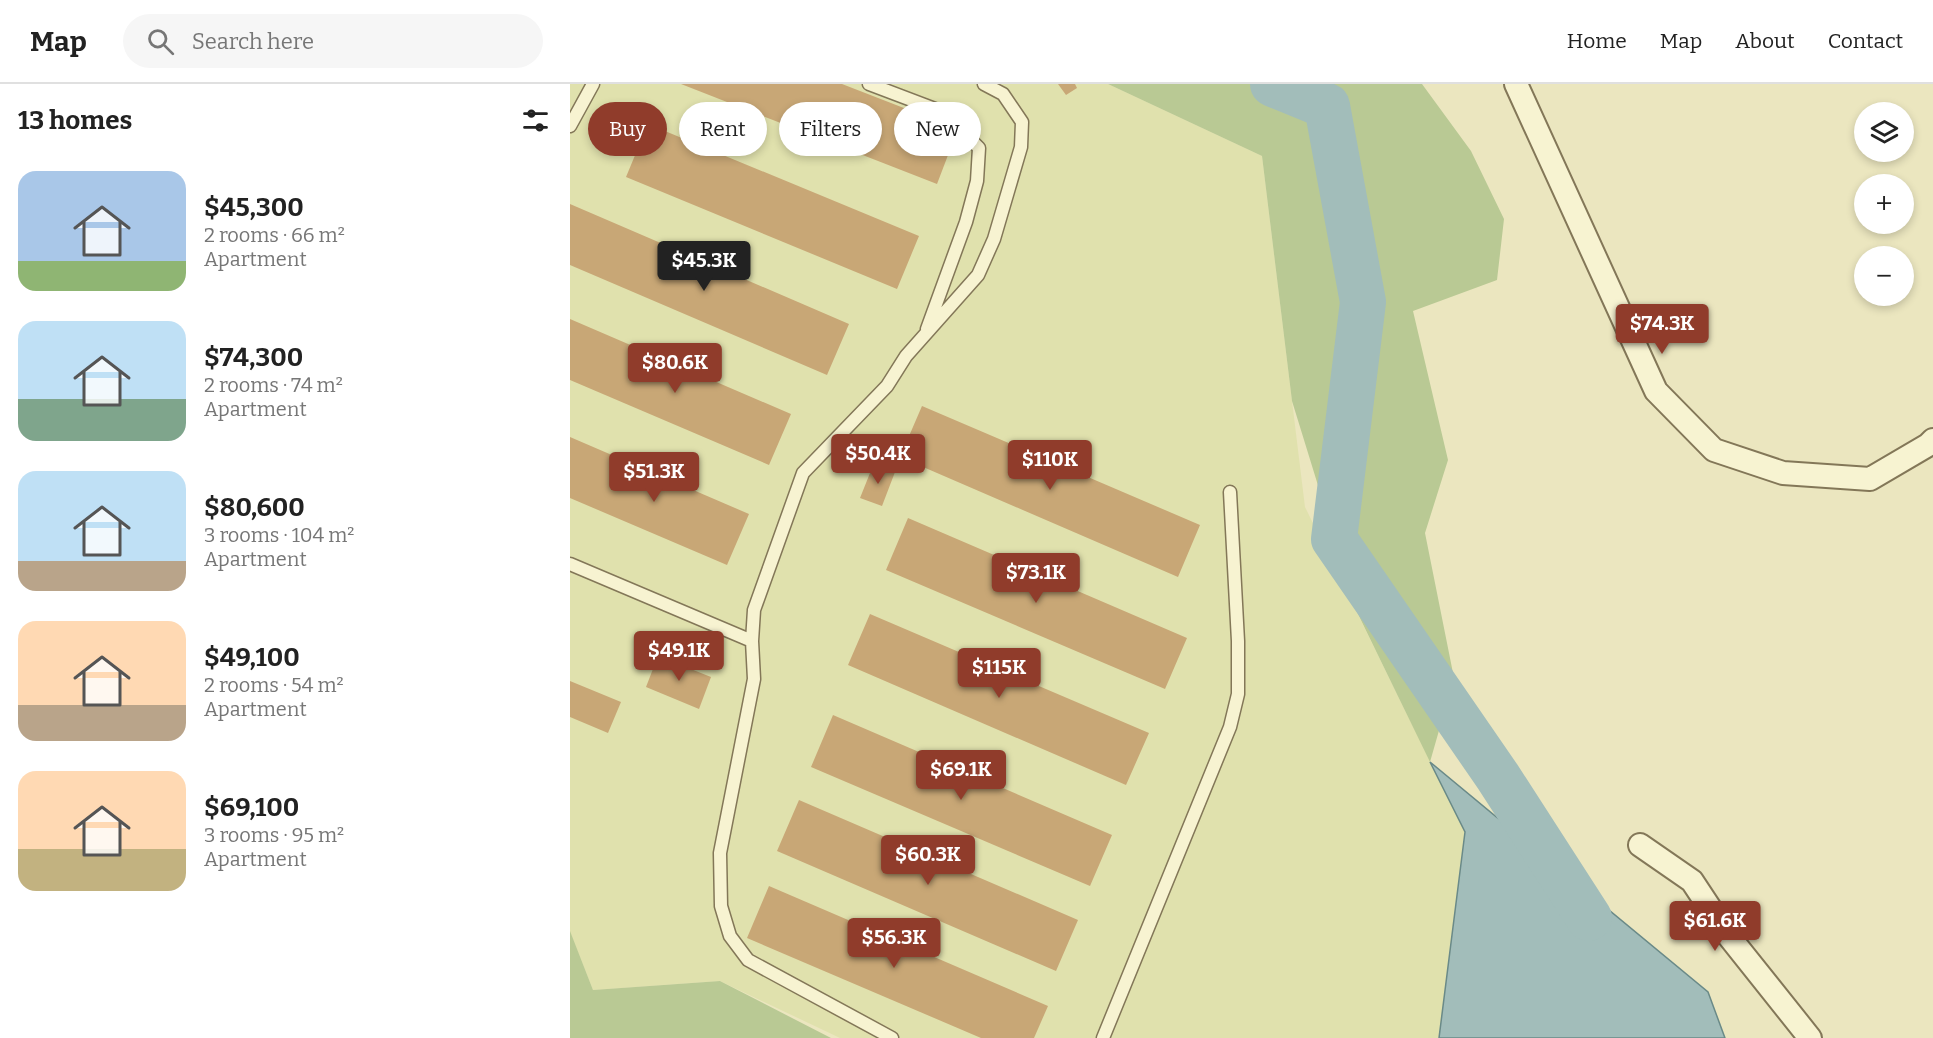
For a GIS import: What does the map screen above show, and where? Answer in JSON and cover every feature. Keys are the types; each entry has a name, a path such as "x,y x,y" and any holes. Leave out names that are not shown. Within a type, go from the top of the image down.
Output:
{"street":[{"path":"1516,84 1656,391 1714,450 1783,473 1870,479 1933,440"},
{"path":"1640,845 1692,881 1726,934 1810,1038"}],"lane":[{"path":"570,126 593,84"},
{"path":"869,84 943,112 979,148 977,181 966,222 924,335"},
{"path":"892,1038 748,960 730,936 721,906 720,853 754,679 752,641 754,610 803,472 887,386 906,356 978,274 994,238 1021,147 1022,122 1003,94 984,84"},
{"path":"1103,1038 1230,727 1239,694 1230,492"},
{"path":"570,564 752,641"}],"green space":[{"path":"570,84 1108,84 1262,156 1305,507 1465,832 1439,1038 840,1038 720,981 593,990 570,932"},
{"path":"1108,84 1422,84 1471,151 1504,219 1497,280 1413,311 1448,460 1425,533 1454,678 1430,762 1357,612 1292,401 1262,156"},
{"path":"570,931 593,990 720,981 831,1038 570,1038"}],"water":[{"path":"1430,762 1708,992 1725,1038 1439,1038 1465,832"}],"building":[{"path":"681,84 842,84 894,104 894,156 948,156 937,184 865,156 882,156 882,102 779,102 779,122 767,118 767,102 727,102"},
{"path":"1058,84 1075,84 1077,88 1066,95"},
{"path":"667,132 679,137 679,156 725,156 919,236 897,289 626,177 635,156 667,156"},
{"path":"570,204 849,324 827,375 570,265"},
{"path":"570,319 791,414 769,465 570,380"},
{"path":"922,406 1200,525 1178,577 900,457"},
{"path":"570,437 749,514 727,565 570,498"},
{"path":"874,463 895,472 882,506 860,498"},
{"path":"908,518 1187,638 1165,689 886,570"},
{"path":"870,614 1149,733 1126,785 848,665"},
{"path":"658,656 711,677 699,709 646,687"},
{"path":"570,681 621,702 608,733 570,717"},
{"path":"833,715 1112,835 1090,886 811,767"},
{"path":"799,800 1078,920 1056,971 777,851"},
{"path":"769,886 1048,1006 1034,1038 981,1038 747,938"}],"waterway":[{"path":"1273,84 1327,106 1363,302 1334,539 1498,777 1589,918"}]}
